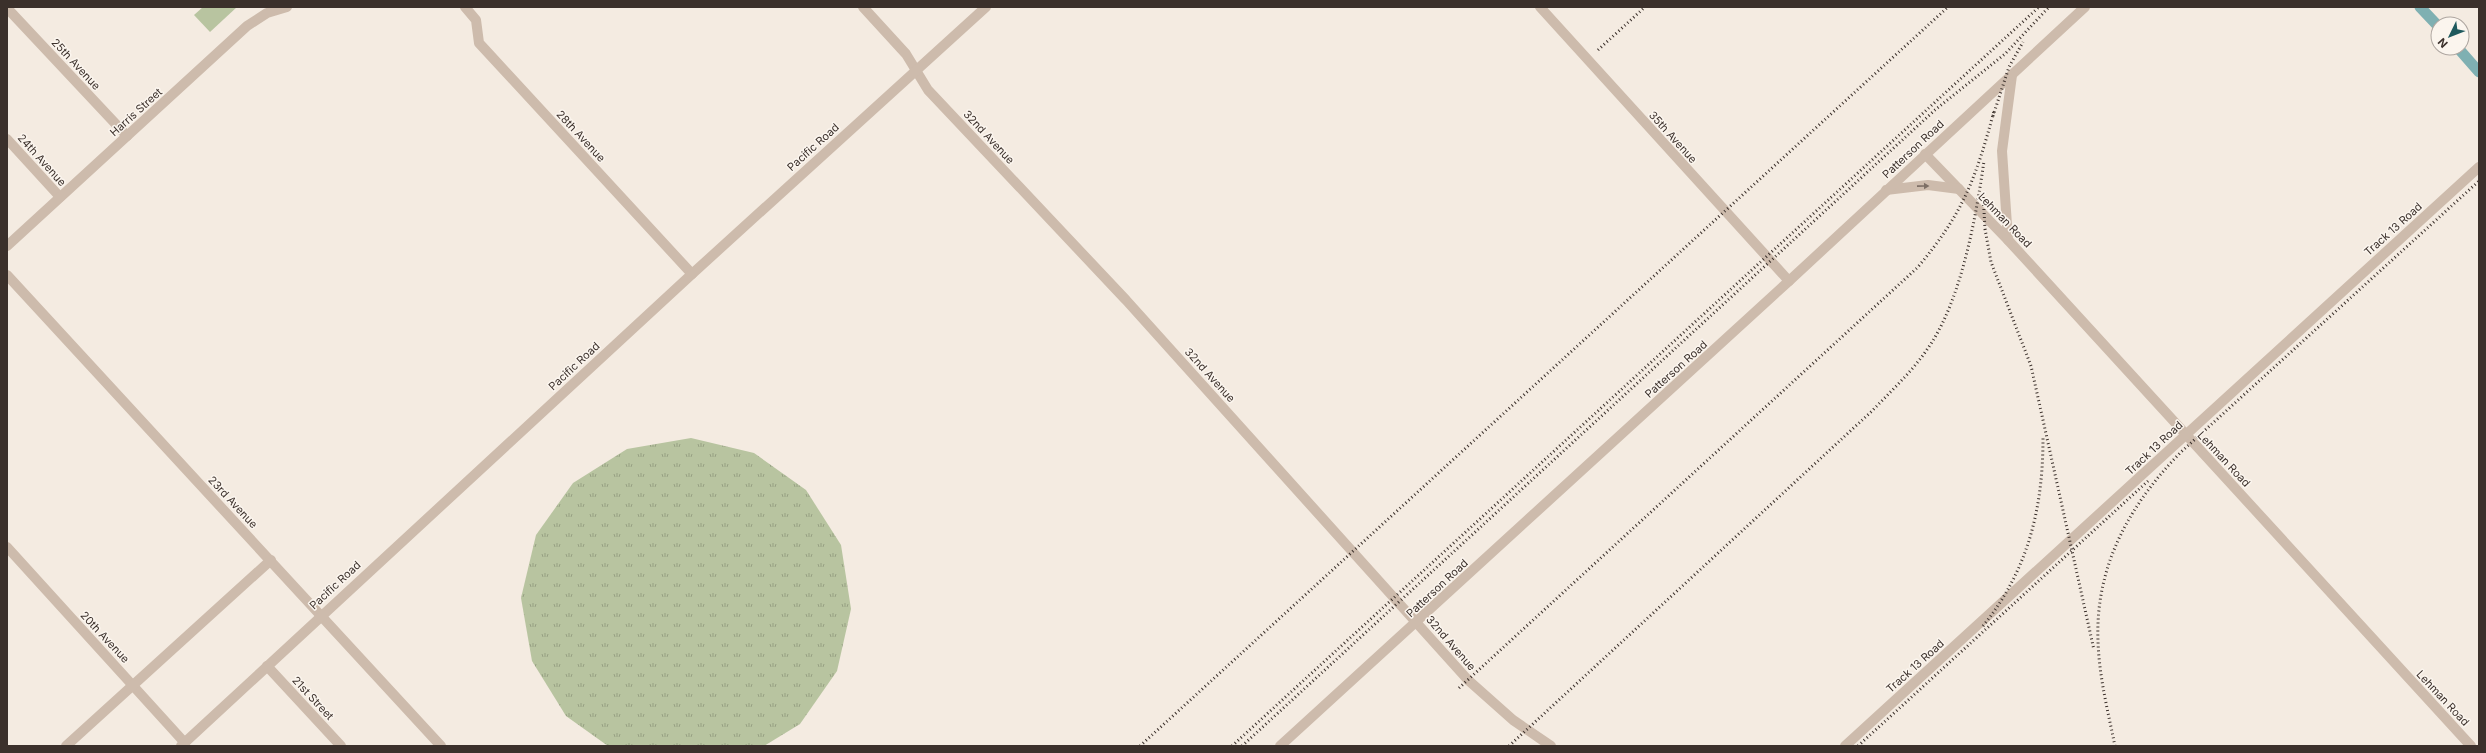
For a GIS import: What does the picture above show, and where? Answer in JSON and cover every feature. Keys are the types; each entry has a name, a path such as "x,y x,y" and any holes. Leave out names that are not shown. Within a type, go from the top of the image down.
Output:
{"street":[{"name":"Harris Street","path":"7,246 247,26 267,13 287,7"},
{"name":"28th Avenue","path":"465,7 476,20 478,40 483,47 692,274"},
{"name":"32nd Avenue","path":"863,7 906,54 928,90 1126,300 1417,622 1469,682 1513,720 1551,746"},
{"name":"Pacific Road","path":"183,744 692,274 986,7"},
{"name":"35th Avenue","path":"1540,7 1789,281"},
{"name":"Patterson Road","path":"1280,746 1789,281 2085,7"},
{"name":"25th Avenue","path":"7,8 127,136"},
{"path":"2008,240 2002,151 2012,75"},
{"name":"24th Avenue","path":"7,139 60,197"},
{"name":"Lehman Road","path":"1925,154 2008,240 2471,746"},
{"name":"Track 13 Road","path":"1845,746 2479,167"},
{"path":"1886,190 1928,185 1959,189"},
{"name":"23rd Avenue","path":"7,275 441,746"},
{"name":"20th Avenue","path":"7,547 133,685 183,744"},
{"path":"66,746 271,560"},
{"name":"21st Street","path":"267,666 341,746"}],"green space":[{"path":"203,7 237,7 210,32 194,15"},
{"path":"691,438 754,453 806,490 841,545 851,609 837,671 800,724 764,746 608,746 566,716 532,661 521,598 536,535 573,483 627,449"}],"waterway":[{"path":"2420,7 2430,18"},
{"path":"2465,56 2479,72"}],"railway":[{"path":"1598,50 1645,7"},
{"path":"1140,746 1948,7"},
{"path":"1232,746 2039,7"},
{"path":"1242,746 1935,110 2005,54 2049,7"},
{"path":"1993,116 2009,67 2023,42"},
{"path":"1459,688 1917,268 1946,230 1966,194 1981,156 1994,111"},
{"path":"1509,746 1872,411 1919,361 1943,323 1960,279 1977,206 1984,161"},
{"path":"2115,746 2100,667 2098,641 2099,613 2109,562 2119,538 2146,493 2181,452 2479,181"},
{"path":"1983,193 1985,229 1991,262 2031,366 2094,650"},
{"path":"1983,626 2011,583 2022,561 2030,538 2040,489 2043,438"},
{"path":"1858,746 2148,481"}]}
